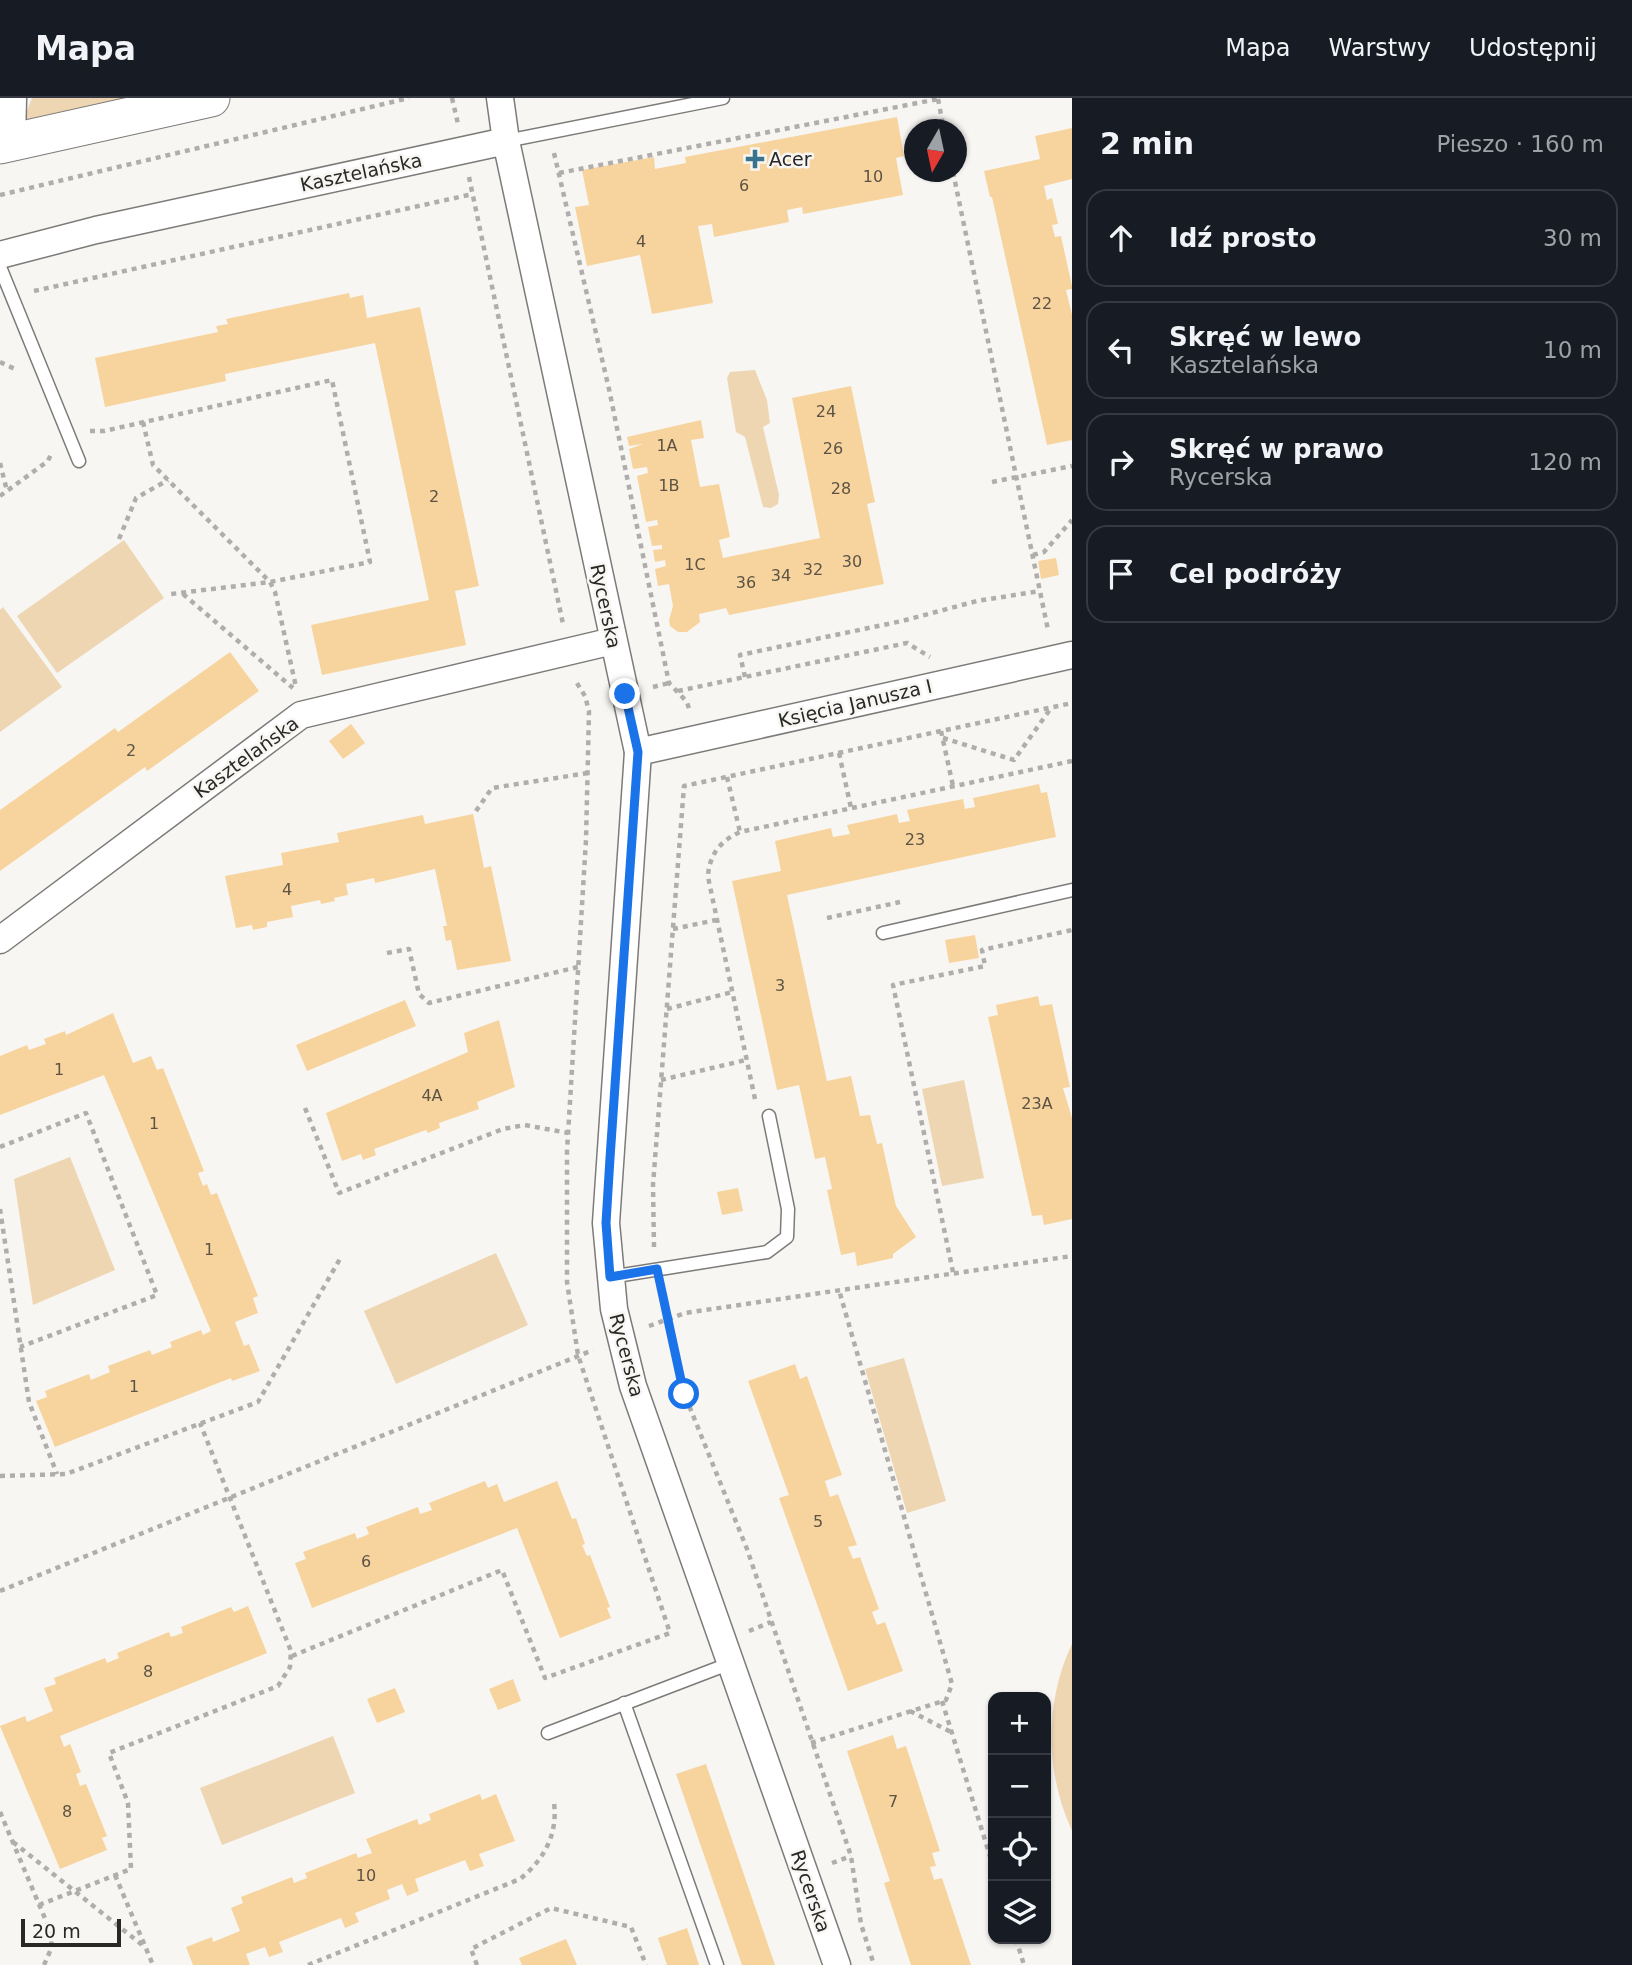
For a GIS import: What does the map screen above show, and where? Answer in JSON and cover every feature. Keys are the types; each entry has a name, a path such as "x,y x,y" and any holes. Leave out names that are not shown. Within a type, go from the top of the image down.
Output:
{"street":[{"path":"13,98 6,143 211,98"},
{"name":"Rycerska","path":"500,98 506,141 638,752 606,1223 610,1277 620,1340 633,1386 837,1965"},
{"name":"Kasztelańska","path":"0,255 96,230 506,141"},
{"name":"Kasztelańska","path":"0,940 301,715 613,641"},
{"name":"Księcia Janusza I","path":"638,752 1072,655"}],"lane":[{"name":"Kasztelańska","path":"506,141 723,98"},
{"path":"0,267 10,298 79,461"},
{"path":"883,933 1072,890"},
{"path":"610,1277 767,1252 787,1237 789,1209 769,1116"},
{"path":"548,1733 730,1663"},
{"path":"624,1703 718,1965"}],"path":[{"path":"0,195 409,98"},
{"path":"292,1656 502,1570 545,1678 670,1633 578,1355 566,1260 568,1133 589,711 585,696 573,677 452,98"},
{"path":"559,173 937,99 942,119"},
{"path":"550,132 609,389 669,683 687,702 706,781"},
{"path":"955,182 1049,636"},
{"path":"10,298 472,194"},
{"path":"0,362 19,370"},
{"path":"84,428 93,433 332,380 370,562 270,582 171,594"},
{"path":"143,422 153,465 270,582 275,592 297,691 182,593"},
{"path":"0,496 48,461 53,449"},
{"path":"0,463 7,491"},
{"path":"992,482 1071,468"},
{"path":"120,539 136,498 168,480"},
{"path":"1033,555 1044,552 1072,520"},
{"path":"744,677 740,655 902,621 977,601 1040,591"},
{"path":"677,692 907,643 934,659"},
{"path":"874,1965 860,1924 851,1856 747,1549 684,1394 657,1269 652,1233 653,1185 684,786 1072,703"},
{"path":"1016,773 1014,760 1052,707"},
{"path":"941,731 953,786"},
{"path":"943,738 1014,760"},
{"path":"839,753 851,808"},
{"path":"769,1116 756,1106 709,890 709,865 726,838 740,832 1072,761"},
{"path":"476,811 492,788 588,773"},
{"path":"727,777 740,832"},
{"path":"673,929 716,920"},
{"path":"953,1272 893,985 985,966 982,950 1072,930"},
{"path":"387,953 409,948 419,994 429,1003 578,967"},
{"path":"667,1009 732,992"},
{"path":"661,1080 746,1060"},
{"path":"304,1108 339,1193 503,1129 525,1125 568,1133"},
{"path":"0,1147 86,1113 157,1295 20,1347"},
{"path":"0,1209 29,1402 57,1474"},
{"path":"0,1591 620,1340 666,1318 953,1272 1072,1256"},
{"path":"0,1476 66,1474 258,1402 341,1257"},
{"path":"811,1743 942,1701 950,1696 952,1684 839,1290"},
{"path":"39,1905 131,1869 128,1803 110,1753 278,1686 285,1678 292,1656 200,1423"},
{"path":"942,1701 988,1850"},
{"path":"910,1711 952,1732"},
{"path":"308,1965 520,1879 534,1868 545,1852 555,1821 554,1803"},
{"path":"0,1812 53,1941 44,1965"},
{"path":"13,1842 146,1948"},
{"path":"115,1875 153,1965"},
{"path":"477,1965 471,1949 551,1908 631,1927 646,1965"},
{"path":"1018,1944 1024,1965"}],"shaded area":[{"path":"32,98 125,98 26,120 24,118"},
{"path":"755,370 767,400 770,423 763,427 779,495 778,504 771,508 763,507 745,437 736,432 727,378 730,372"},
{"path":"124,540 164,598 57,673 17,616"},
{"path":"3,607 62,687 0,732 0,610"},
{"path":"964,1080 984,1178 942,1186 922,1089"},
{"path":"70,1157 115,1270 33,1305 14,1179"},
{"path":"496,1253 528,1325 396,1384 364,1311"},
{"path":"904,1358 946,1501 907,1513 865,1369"},
{"path":"1072,1644 1072,1831 1057,1785 1051,1738 1056,1690"},
{"path":"333,1736 355,1793 222,1845 200,1788"}],"building":[{"path":"897,117 904,156 896,158 903,195 803,214 802,207 787,210 789,222 714,237 712,224 698,226 713,303 652,314 640,255 587,266 575,207 589,205 582,170 654,157 655,169 686,163 685,157"},
{"path":"1072,128 1072,179 1044,186 1047,200 1052,198 1058,224 1052,225 1055,237 1061,236 1072,286 1072,289 1066,290 1072,315 1072,440 1047,445 984,171 1040,159 1035,136"},
{"path":"349,293 350,298 363,295 367,318 420,307 479,586 455,591 466,645 322,675 311,625 429,600 375,343 225,374 226,381 105,407 95,358 218,332 216,326 228,324 226,319"},
{"path":"851,386 875,502 867,504 884,584 729,615 726,608 699,614 700,622 687,632 678,632 670,626 673,606 669,584 658,586 655,569 666,566 665,560 655,562 653,550 662,549 662,545 652,546 648,527 658,525 657,520 646,522 637,476 648,473 647,467 633,469 629,449 643,444 629,446 627,437 701,420 704,438 691,440 700,487 719,484 730,537 719,540 723,558 820,538 792,398"},
{"path":"1056,558 1059,575 1041,579 1038,561"},
{"path":"230,652 259,691 147,771 145,767 0,871 0,810 115,728 118,732"},
{"path":"351,724 365,743 343,759 329,741"},
{"path":"1039,784 1041,793 1047,792 1056,837 787,895 827,1081 851,1076 860,1116 870,1115 877,1144 882,1143 896,1206 916,1237 893,1254 893,1258 857,1266 855,1252 841,1255 827,1190 832,1189 825,1157 815,1159 799,1085 777,1090 732,881 781,871 775,841 831,828 833,837 850,834 847,825 897,814 899,823 910,821 907,810 963,799 965,809 975,807 973,798"},
{"path":"473,814 484,868 491,866 511,961 457,970 451,940 446,941 443,926 447,926 435,869 375,883 374,878 346,884 348,895 334,898 335,901 321,904 320,900 291,906 293,917 267,922 267,927 253,930 252,925 236,928 225,876 283,865 281,853 339,842 337,833 423,815 425,824"},
{"path":"975,935 979,958 949,963 945,940"},
{"path":"1038,996 1040,1006 1052,1004 1070,1087 1063,1088 1072,1118 1072,1219 1044,1225 1042,1215 1032,1216 988,1017 998,1015 996,1005"},
{"path":"405,1000 416,1026 307,1071 296,1045"},
{"path":"113,1013 133,1063 151,1056 157,1070 163,1068 204,1171 198,1173 203,1186 207,1184 211,1195 217,1193 258,1296 253,1298 258,1313 235,1322 244,1346 249,1344 260,1371 232,1381 231,1378 55,1447 36,1401 47,1397 45,1391 89,1374 91,1380 110,1372 108,1366 150,1350 152,1355 172,1347 170,1342 201,1330 203,1335 211,1331 104,1075 0,1115 0,1056 27,1045 29,1050 46,1044 44,1039 65,1031 66,1035"},
{"path":"499,1020 515,1087 477,1102 479,1109 439,1123 440,1128 428,1133 426,1130 374,1149 376,1155 363,1160 361,1154 342,1161 326,1113 468,1052 464,1033"},
{"path":"738,1188 743,1211 722,1215 717,1192"},
{"path":"795,1364 800,1379 807,1376 842,1475 825,1481 830,1497 838,1494 857,1545 848,1547 853,1559 860,1557 879,1609 872,1612 877,1625 885,1622 903,1671 848,1691 779,1498 789,1495 748,1381"},
{"path":"485,1481 488,1488 497,1484 504,1502 557,1481 572,1519 576,1518 585,1544 582,1545 587,1556 590,1555 610,1607 607,1608 611,1618 560,1638 517,1528 312,1608 295,1563 306,1559 303,1552 355,1533 357,1539 369,1534 366,1527 418,1507 420,1514 432,1510 429,1503"},
{"path":"248,1606 267,1653 60,1736 64,1747 70,1744 81,1772 76,1774 80,1786 86,1784 107,1836 102,1838 107,1850 60,1869 0,1726 25,1716 27,1722 53,1711 44,1688 56,1684 54,1678 105,1658 107,1663 119,1658 117,1653 169,1632 171,1637 183,1633 181,1627 231,1607 234,1612"},
{"path":"513,1679 521,1701 498,1710 489,1689"},
{"path":"395,1688 405,1712 377,1723 367,1699"},
{"path":"893,1735 897,1749 906,1746 940,1851 932,1853 936,1866 930,1867 934,1880 942,1878 971,1965 911,1965 884,1883 890,1881 847,1751"},
{"path":"706,1764 775,1965 742,1965 676,1774"},
{"path":"480,1794 482,1800 496,1794 515,1841 479,1854 484,1866 470,1871 465,1860 415,1879 419,1891 407,1896 402,1884 387,1890 390,1899 355,1913 359,1922 345,1928 341,1918 279,1942 283,1952 269,1957 265,1947 246,1954 250,1965 193,1965 186,1947 212,1937 213,1942 240,1931 231,1908 243,1903 241,1897 292,1877 294,1883 307,1878 305,1873 356,1853 358,1858 372,1853 366,1839 417,1819 419,1825 431,1820 429,1814"},
{"path":"687,1928 699,1965 667,1965 658,1938"},
{"path":"566,1939 577,1965 522,1965 519,1958"}],"place":[{"name":"Acer","path":"755,159"}],"route":[{"path":"625,694 638,752 606,1223 610,1277 657,1269 684,1394"}]}
